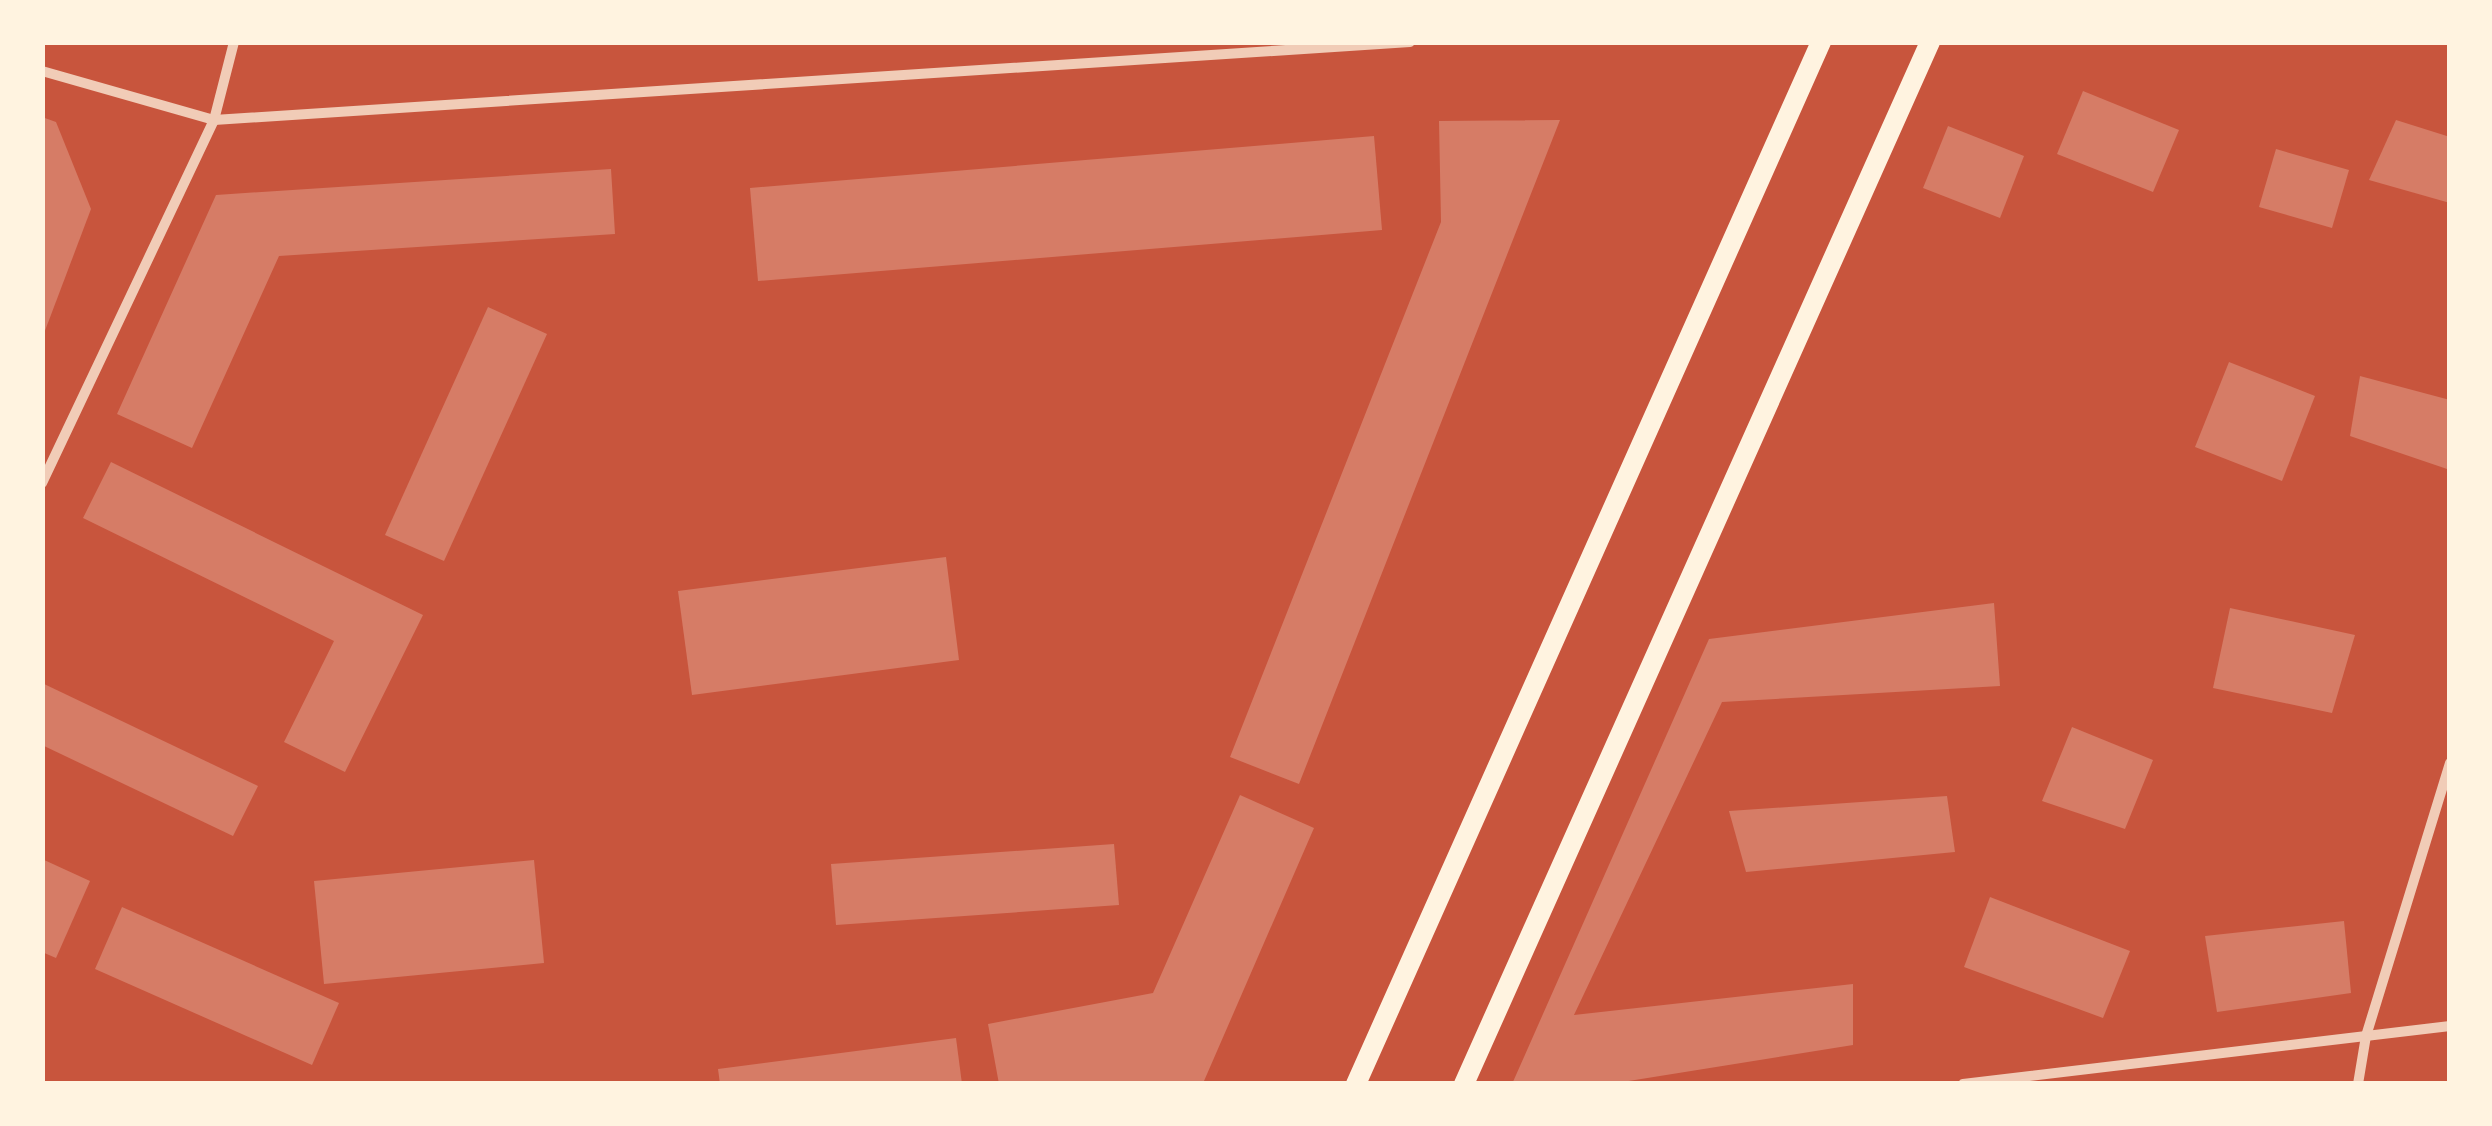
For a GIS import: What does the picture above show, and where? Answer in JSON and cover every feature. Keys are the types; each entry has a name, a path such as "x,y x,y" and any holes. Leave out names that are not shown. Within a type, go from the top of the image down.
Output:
{"main road":[{"path":"1356,1084 1821,42"},
{"path":"1464,1084 1930,42"}],"street":[{"path":"42,484 214,120 234,42"},
{"path":"42,71 214,120 1410,42"},
{"path":"2358,1084 2366,1036 2450,764"},
{"path":"1963,1084 2450,1026"}],"building":[{"path":"2083,91 2179,130 2153,192 2057,154"},
{"path":"42,117 56,122 91,209 43,336"},
{"path":"1560,120 1299,784 1230,757 1441,222 1439,121"},
{"path":"2396,120 2450,137 2450,203 2369,180"},
{"path":"1948,126 2024,156 2000,218 1923,188"},
{"path":"1374,136 1382,230 758,281 750,188"},
{"path":"2276,149 2349,170 2332,228 2259,207"},
{"path":"611,169 615,234 279,256 192,448 117,414 216,195"},
{"path":"488,307 547,334 444,561 385,535"},
{"path":"2229,362 2315,396 2282,481 2195,447"},
{"path":"2360,376 2450,400 2450,470 2350,436"},
{"path":"111,462 423,615 345,772 284,742 334,641 83,518"},
{"path":"946,557 959,660 692,695 678,591"},
{"path":"1994,603 2000,686 1722,702 1574,1015 1853,984 1853,1045 1610,1084 1512,1084 1709,639"},
{"path":"2230,608 2355,635 2332,713 2213,688"},
{"path":"42,683 258,786 233,836 42,745"},
{"path":"2072,727 2153,760 2125,829 2042,801"},
{"path":"1240,795 1314,828 1204,1081 999,1084 988,1024 1153,993"},
{"path":"1947,796 1955,852 1746,872 1729,811"},
{"path":"1114,844 1119,905 836,925 831,864"},
{"path":"42,859 90,881 56,958 42,952"},
{"path":"534,860 544,963 324,984 314,881"},
{"path":"1990,897 2130,951 2103,1018 1964,967"},
{"path":"122,907 339,1003 312,1065 95,969"},
{"path":"2344,921 2351,993 2217,1012 2205,936"},
{"path":"956,1038 962,1084 720,1084 718,1069"}]}
